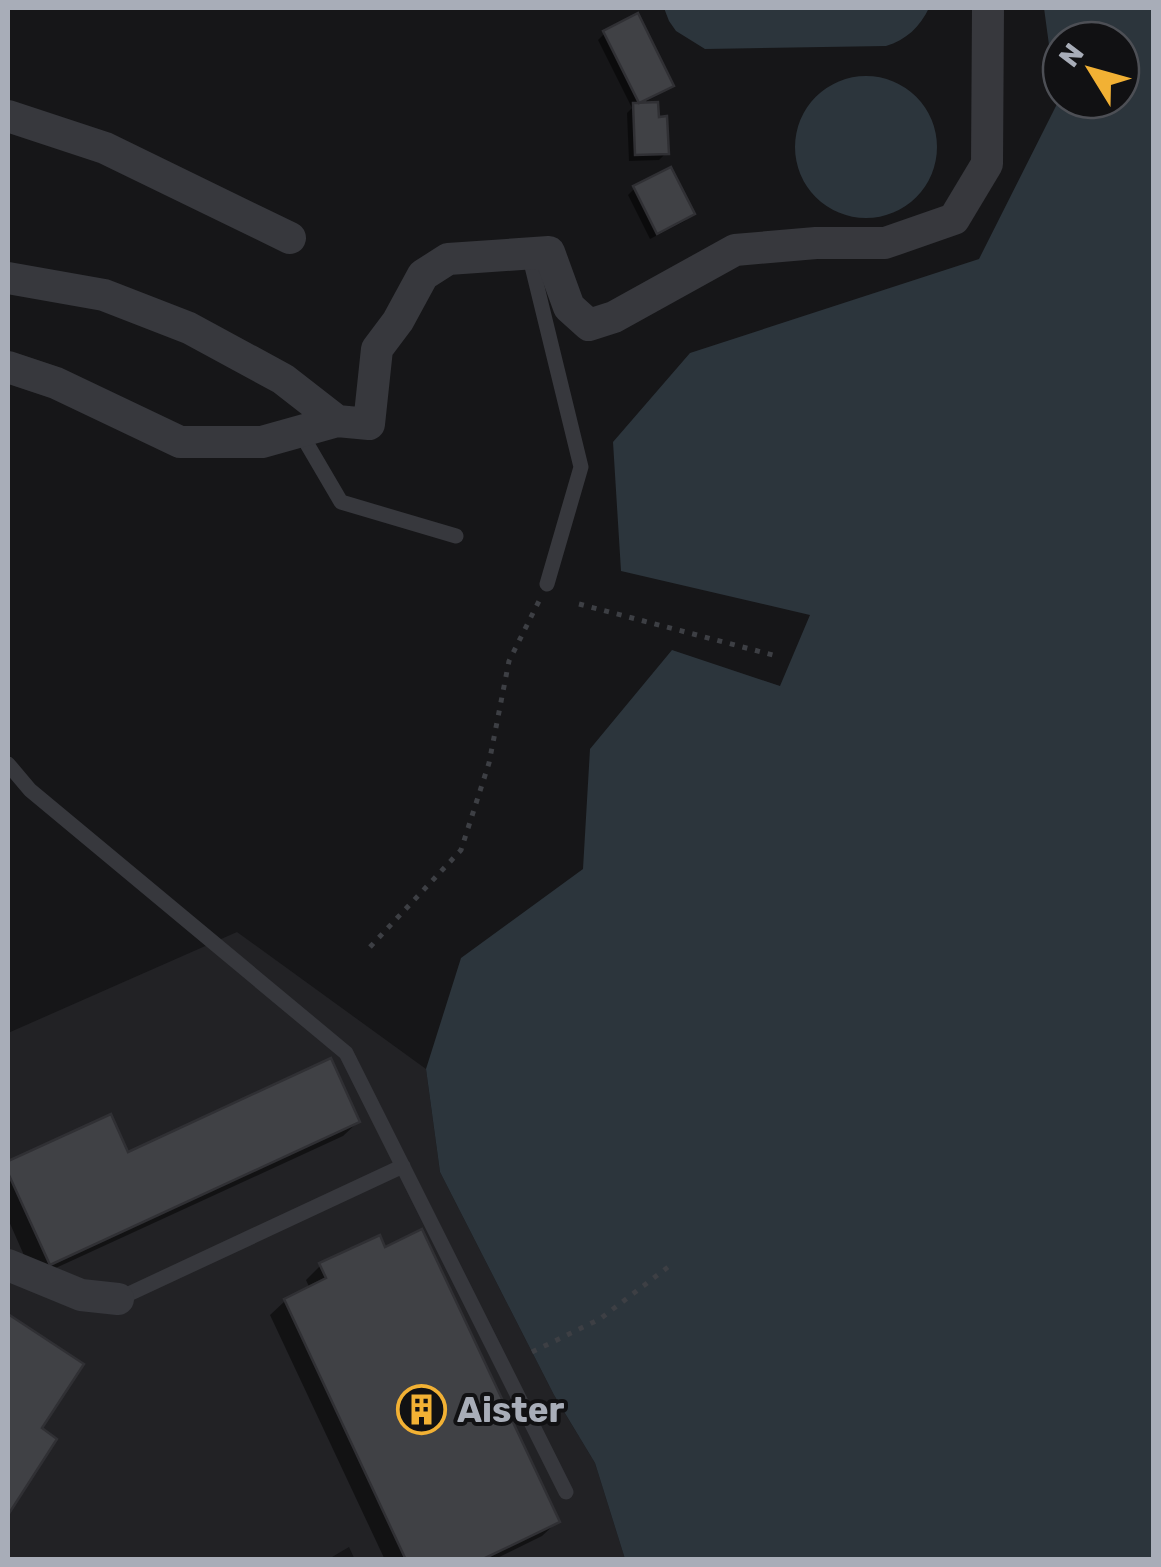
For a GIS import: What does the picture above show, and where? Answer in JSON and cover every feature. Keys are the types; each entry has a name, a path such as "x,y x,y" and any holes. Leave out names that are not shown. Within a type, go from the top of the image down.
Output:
{"street":[{"path":"8,366 56,382 180,442 262,442 336,421 369,424 377,349 398,322 424,276 448,258 549,252 569,307 589,325 614,317 734,250 884,243 954,219 987,164 988,8"},
{"path":"8,116 105,148 290,238"},
{"path":"8,278 104,296 190,328 282,380 336,421"},
{"path":"8,1265 81,1295 118,1299"}],"lane":[{"path":"529,254 581,467 547,584"},
{"path":"300,432 341,502 456,536"},
{"path":"8,764 30,790 346,1053 566,1492"},
{"path":"118,1299 402,1166"}],"path":[{"path":"370,947 460,850 489,763 509,661 547,584"},
{"path":"579,604 773,654"},
{"path":"532,1352 600,1319 668,1267"}],"shaded area":[{"path":"664,8 929,8 912,32 886,46 705,49 676,31"},
{"path":"1044,8 1153,8 1153,1559 625,1559 595,1463 554,1395 440,1172 426,1069 461,958 583,869 590,749 672,650 780,686 810,615 621,571 613,442 690,353 979,259 1049,120 1141,120 1141,20 1046,20"},
{"path":"866,76 893,81 916,97 932,120 937,147 932,174 916,197 893,213 866,218 839,213 816,197 800,174 795,147 800,120 816,97 839,81"},
{"path":"237,932 426,1069 440,1172 554,1395 595,1463 625,1559 355,1560 349,1547 327,1560 8,1559 8,1033"}],"building":[{"path":"638,13 674,86 639,103 603,31"},
{"path":"658,102 659,117 667,116 669,154 635,155 633,103"},
{"path":"671,167 695,214 657,234 633,186"},
{"path":"331,1058 360,1122 50,1265 8,1173 8,1161 111,1114 128,1152"},
{"name":"Aister","path":"422,1229 560,1522 481,1560 406,1560 284,1299 326,1278 319,1263 380,1235 385,1247"},
{"path":"8,1314 84,1364 42,1428 57,1439 8,1515"}],"place":[{"name":"Aister","path":"422,1410"}]}
